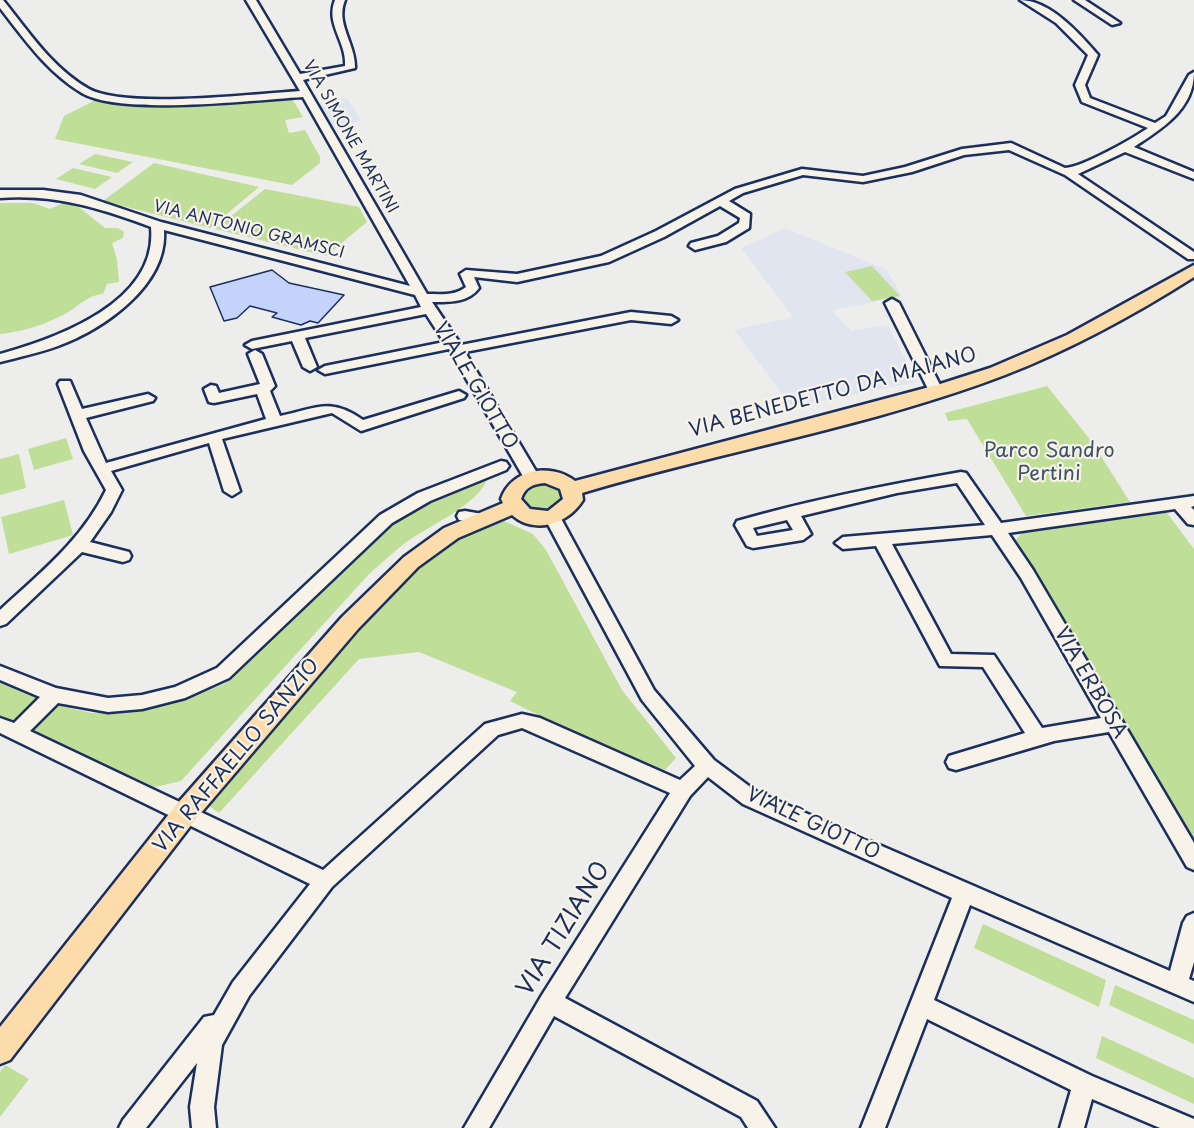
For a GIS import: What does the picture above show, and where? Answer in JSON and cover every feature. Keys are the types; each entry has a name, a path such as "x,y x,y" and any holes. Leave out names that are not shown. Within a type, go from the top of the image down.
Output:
{"main road":[{"name":"VIA BENEDETTO DA MAIANO","path":"571,489 712,448 936,391 997,371 1097,327 1147,300 1193,263"},
{"path":"532,478 559,480 571,489 573,500 570,506 552,517 534,518 514,506 512,499 517,486 532,478"},
{"name":"VIA RAFFAELLO SANZIO","path":"0,1050 186,812 350,623 403,570 473,517 514,506"}],"street":[{"name":"VIA SIMONE MARTINI","path":"251,0 308,94 423,300"},
{"path":"297,78 350,69 349,51 340,33 337,4 340,0"},
{"path":"1025,0 1059,21 1093,55 1080,85 1086,100 1157,128"},
{"path":"1079,0 1115,22"},
{"path":"0,2 48,63 87,92 135,103 308,94"},
{"path":"1069,172 1126,148 1170,118 1194,75"},
{"path":"211,389 214,399 268,386 254,350 423,300 460,297 468,294 472,288 466,274 475,273 504,279 517,278 605,259 660,234 739,191 802,172 853,179 880,177 962,152 1011,146 1069,172 1193,263"},
{"path":"1126,148 1194,176"},
{"path":"0,183 49,192"},
{"name":"VIA ANTONIO GRAMSCI","path":"0,194 49,192 121,209 157,225 423,300"},
{"path":"695,246 722,239 746,225 746,217 740,211 719,200"},
{"path":"0,358 54,343 82,330 104,316 145,274 157,254 157,225"},
{"name":"VIALE GIOTTO","path":"423,300 455,347 532,478"},
{"path":"892,303 936,391"},
{"path":"325,370 631,316 671,320"},
{"path":"297,336 310,367"},
{"path":"0,620 78,545 100,519 114,490 92,451 64,384"},
{"path":"262,389 274,422"},
{"path":"102,469 214,437 332,409 340,411 361,426 459,395"},
{"path":"78,415 148,398"},
{"path":"214,437 232,491"},
{"path":"0,673 54,695 108,705 142,702 179,693 223,673 386,519 424,497 501,466"},
{"name":"VIA ERBOSA","path":"791,513 897,488 961,477 1027,574 1194,861"},
{"path":"843,543 997,529 1186,502 1194,520"},
{"name":"VIALE GIOTTO","path":"552,517 648,694 707,766 750,798 1185,988"},
{"path":"882,541 946,661 988,660 1038,737"},
{"path":"78,545 123,556"},
{"path":"54,695 8,729 186,812 325,881"},
{"path":"131,1128 325,881 492,729 507,723 522,721 533,723 683,790"},
{"path":"956,762 1038,737 1088,725 1114,724"},
{"name":"VIA TIZIANO","path":"476,1128 550,1002 683,790 707,766"},
{"name":"VIA ERBOSA","path":"1180,839 1194,871"},
{"path":"873,1128 965,892"},
{"path":"1185,988 1194,923"},
{"path":"204,1128 202,1107 211,1043 241,989"},
{"path":"550,1002 749,1109 763,1128"},
{"path":"920,1005 1084,1084 1188,1128"},
{"path":"1072,1128 1084,1084"}],"shaded area":[{"path":"347,98 362,121 332,127 317,104"},
{"path":"785,228 887,270 902,297 832,310 851,331 888,325 917,382 792,407 734,330 793,317 741,248"}],"green space":[{"path":"291,97 303,117 285,120 289,133 305,130 320,157 320,163 292,185 55,139 64,116 96,100 136,104"},
{"path":"95,154 133,162 117,173 79,164"},
{"path":"154,163 259,187 210,228 103,201"},
{"path":"73,168 112,177 95,189 56,179"},
{"path":"265,189 359,207 367,222 326,256 215,229"},
{"path":"70,200 105,228 118,228 124,232 123,238 112,243 117,260 119,282 107,284 103,294 87,299 55,319 24,330 0,334 0,203 33,203 50,209"},
{"path":"872,266 900,296 872,301 845,272"},
{"name":"Parco Sandro Pertini","path":"1047,386 1092,442 1130,502 1026,516 967,419 948,421 945,413"},
{"path":"66,438 73,459 34,470 28,449"},
{"path":"19,454 26,488 0,495 0,459"},
{"path":"484,477 486,482 481,491 472,499 405,543 369,574 181,781 155,787 29,730 53,704 91,713 136,711 180,701 224,684 379,530 411,509"},
{"path":"549,483 563,492 563,501 539,511 524,504 522,500 525,490 536,484"},
{"path":"64,500 73,535 9,554 1,517"},
{"name":"Parco Sandro Pertini","path":"1164,509 1194,549 1194,844 1014,543 1023,530"},
{"path":"504,521 533,534 546,550 622,690 676,758 660,775 510,701 517,692 419,652 359,659 219,813 208,805 350,638 410,573 458,539"},
{"path":"0,683 39,699 13,724 0,718"},
{"path":"983,924 1106,980 1099,1007 974,948"},
{"path":"1115,985 1194,1020 1194,1044 1109,1005"},
{"path":"1102,1036 1194,1078 1194,1104 1096,1058"},
{"path":"5,1065 29,1079 0,1117 0,1072"}],"building":[{"path":"272,270 289,283 344,295 318,323 310,321 301,325 272,317 277,313 250,306 237,318 224,321 210,287"}]}
